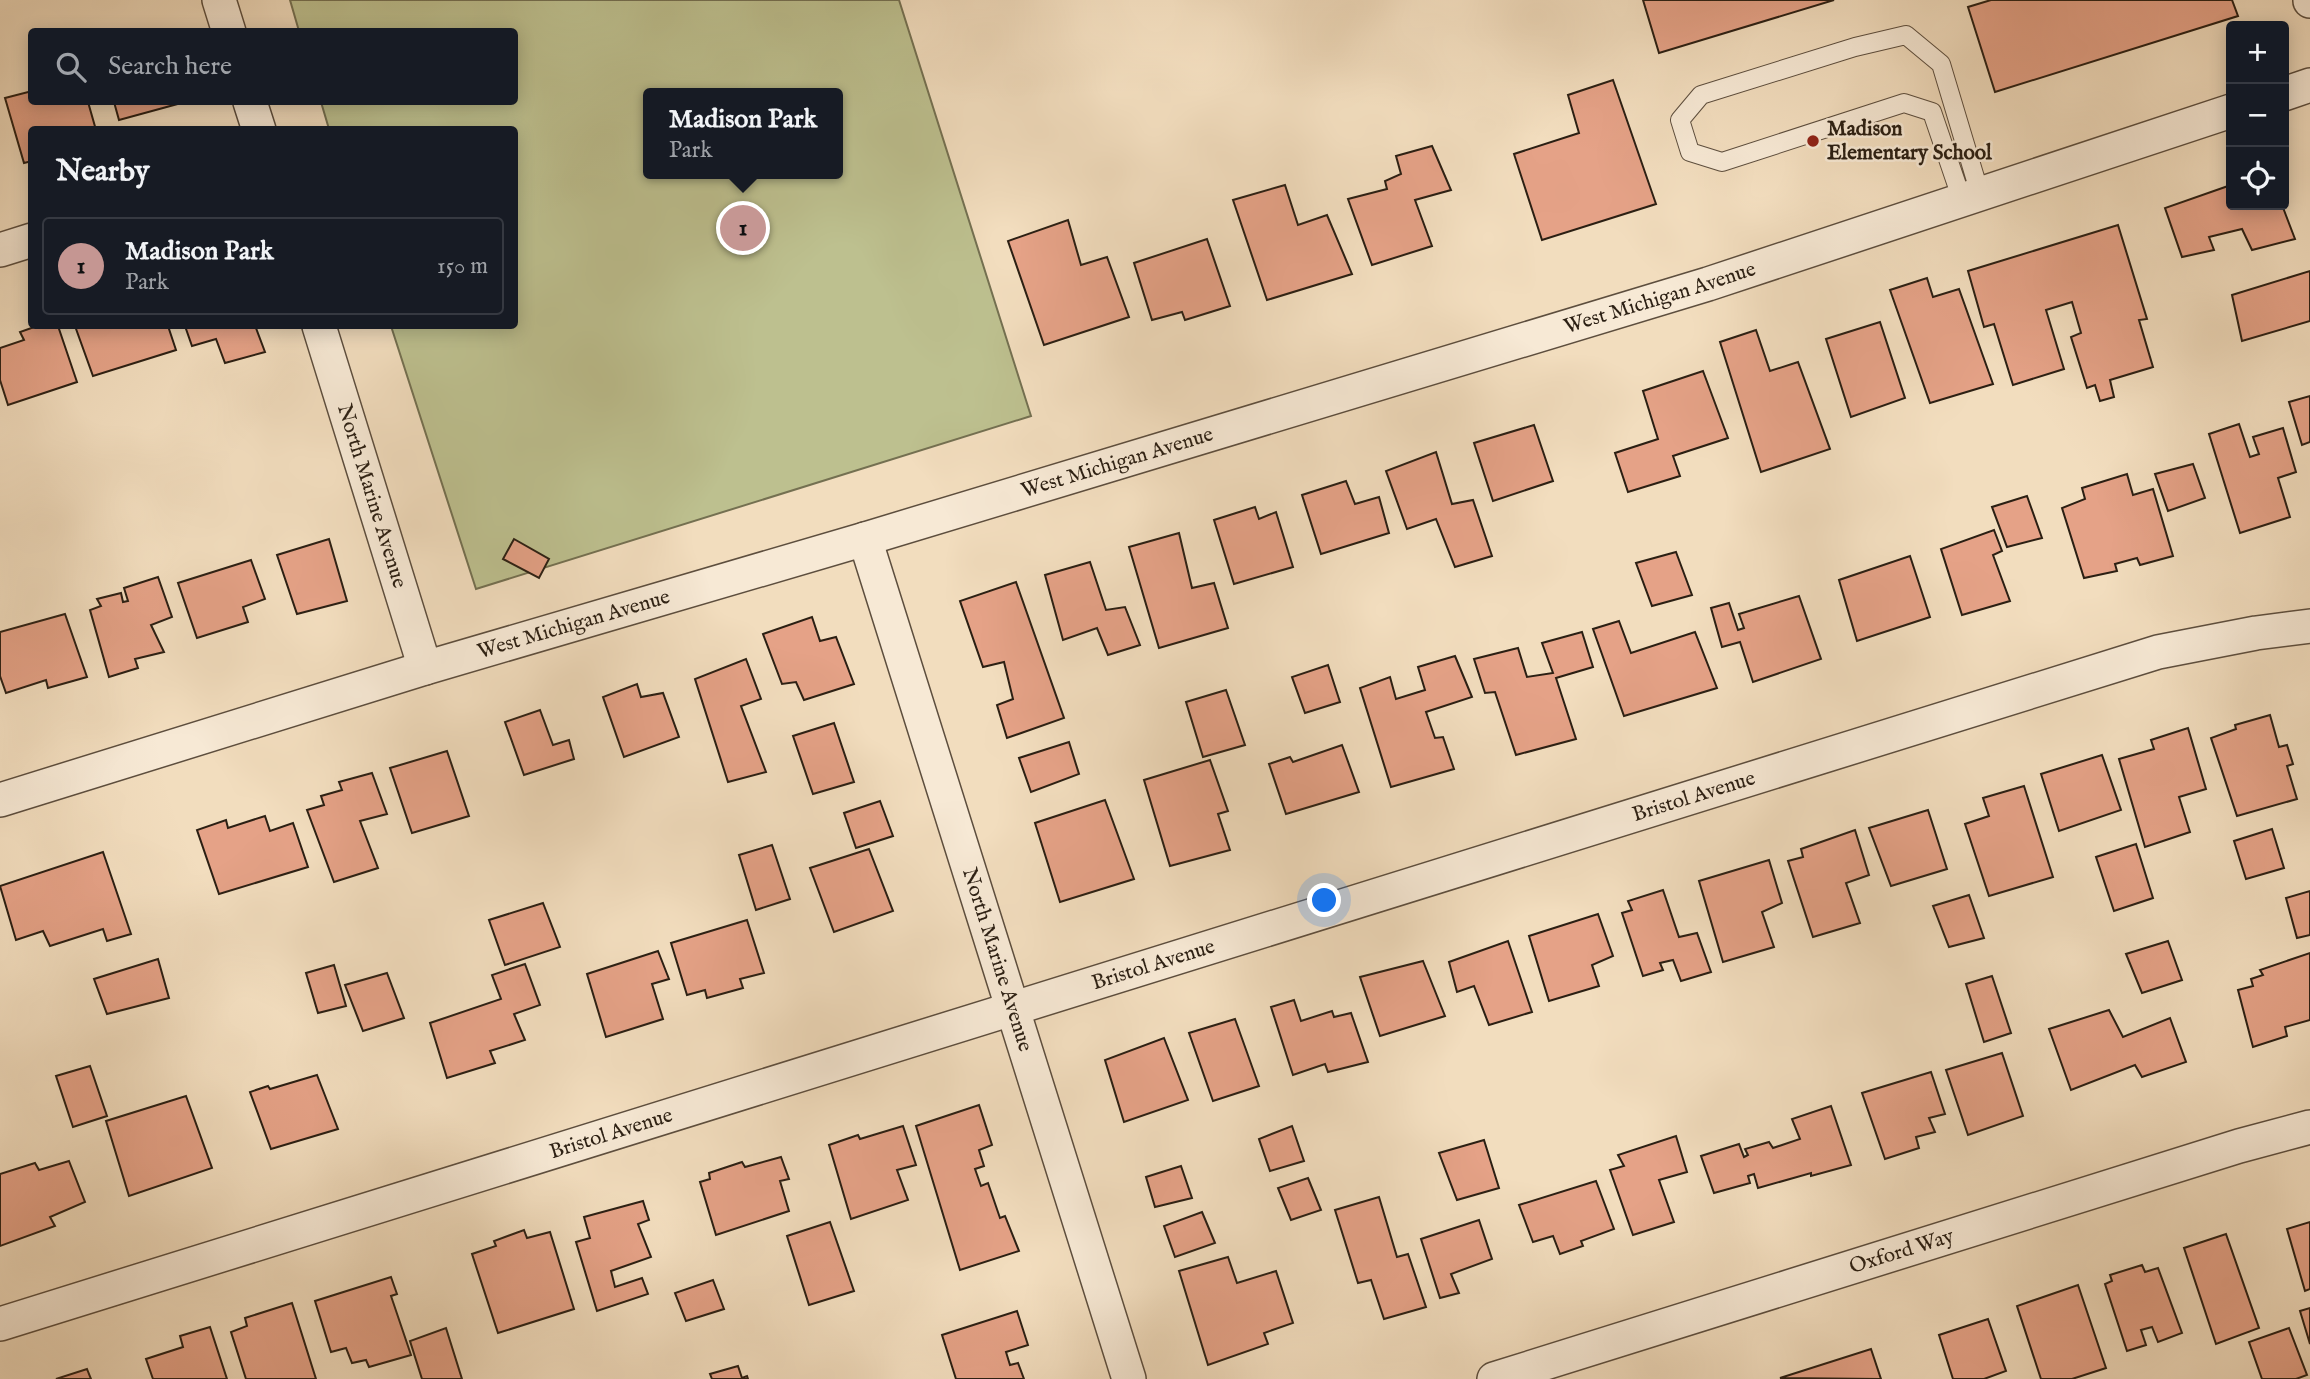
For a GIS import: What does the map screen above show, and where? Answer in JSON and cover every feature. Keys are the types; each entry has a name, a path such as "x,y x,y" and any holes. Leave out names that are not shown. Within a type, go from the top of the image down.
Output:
{"street":[{"path":"219,0 228,28"},
{"path":"2289,92 2310,85"},
{"path":"251,105 258,126"},
{"name":"West Michigan Avenue","path":"0,800 425,668 865,540 1709,284 2226,113"},
{"path":"0,250 28,241"},
{"name":"North Marine Avenue","path":"320,329 425,668"},
{"name":"North Marine Avenue","path":"865,540 1129,1379"},
{"name":"Bristol Avenue","path":"0,1324 2158,652 2256,633 2310,626"},
{"name":"Oxford Way","path":"1494,1379 2239,1146 2310,1127"}],"lane":[{"path":"1906,35 1941,64 1971,197 1932,112 1904,103 1722,162 1690,152 1680,120 1701,95 1854,47 1906,35"}],"green space":[{"path":"290,0 899,0 1031,416 476,589 392,329 518,329 518,126 328,126 322,105 518,105 518,28 298,28"}],"building":[{"path":"1643,0 1834,0 1659,53"},
{"path":"1991,0 2232,0 2238,16 1995,92 1968,7"},
{"path":"1613,80 1656,204 1542,240 1514,154 1579,133 1568,95"},
{"path":"28,92 28,105 89,105 95,126 28,126 28,162 24,163 5,98"},
{"path":"115,105 174,105 119,120"},
{"path":"1432,146 1451,190 1415,200 1432,246 1372,265 1348,199 1387,189 1385,181 1401,174 1396,156"},
{"path":"1285,185 1298,225 1327,215 1352,274 1267,300 1233,200"},
{"path":"2226,187 2226,210 2284,210 2295,239 2252,250 2242,229 2209,237 2214,250 2182,257 2165,208"},
{"path":"1068,220 1081,265 1107,257 1129,317 1044,345 1008,241"},
{"path":"2118,225 2147,319 2139,320 2153,367 2110,380 2114,397 2100,401 2095,385 2087,388 2071,337 2081,333 2072,302 2046,310 2064,369 2013,385 1994,324 1984,327 1968,271"},
{"path":"1207,239 1230,306 1185,320 1182,312 1152,320 1134,263"},
{"path":"2310,271 2310,321 2242,341 2232,295"},
{"path":"1927,278 1933,297 1959,289 1993,384 1930,403 1890,290"},
{"path":"1880,322 1905,398 1851,417 1826,339"},
{"path":"28,329 59,329 77,382 8,405 0,380 0,348 24,340 20,332"},
{"path":"76,329 169,329 176,350 93,376"},
{"path":"186,329 256,329 265,352 225,363 216,339 192,346"},
{"path":"1756,330 1770,371 1798,362 1830,449 1761,472 1720,342"},
{"path":"1703,371 1728,438 1673,456 1680,476 1628,492 1615,453 1658,439 1643,391"},
{"path":"2310,396 2310,442 2302,445 2289,402"},
{"path":"2239,424 2250,457 2259,454 2253,437 2283,428 2296,472 2278,478 2290,517 2240,533 2209,434"},
{"path":"1534,425 1553,481 1493,501 1474,443"},
{"path":"1436,452 1452,504 1473,500 1492,556 1455,567 1436,519 1407,529 1386,471"},
{"path":"2193,464 2205,498 2168,511 2155,474"},
{"path":"2127,474 2133,495 2153,489 2173,556 2140,565 2137,558 2115,564 2117,571 2084,578 2062,508 2085,499 2082,488"},
{"path":"1346,481 1355,504 1379,497 1389,533 1321,554 1302,495"},
{"path":"2027,496 2042,538 2007,547 1992,507"},
{"path":"1255,507 1259,519 1276,512 1293,567 1234,584 1214,520"},
{"path":"1994,530 2002,551 1993,555 2010,601 1962,615 1941,549"},
{"path":"1179,533 1192,588 1214,583 1228,628 1159,648 1129,547"},
{"path":"329,539 347,601 297,614 277,555"},
{"path":"514,539 549,559 539,578 503,559"},
{"path":"1676,552 1692,595 1652,606 1636,563"},
{"path":"1910,556 1930,617 1857,641 1839,580"},
{"path":"251,560 265,599 243,607 248,622 197,638 178,583"},
{"path":"1090,562 1106,610 1125,607 1140,645 1108,655 1097,628 1063,640 1045,575"},
{"path":"158,577 172,617 151,625 164,652 135,659 138,668 109,677 90,610 101,606 97,599 121,593 123,602 128,601 124,588"},
{"path":"1016,582 1064,718 1007,738 997,705 1013,699 1004,662 983,667 960,601"},
{"path":"1799,596 1821,659 1753,682 1740,642 1722,647 1711,608 1729,603 1738,630 1744,628 1739,614"},
{"path":"65,614 87,677 48,688 46,680 6,693 0,676 0,632"},
{"path":"812,617 820,641 836,637 854,684 804,700 796,682 782,684 763,634"},
{"path":"1619,621 1631,653 1695,632 1717,688 1624,716 1593,629"},
{"path":"1582,632 1593,667 1556,678 1576,739 1516,755 1495,692 1485,693 1474,659 1518,648 1527,677 1553,673 1542,643"},
{"path":"1455,656 1472,697 1426,712 1435,738 1443,737 1454,769 1391,787 1360,688 1390,677 1396,699 1425,690 1418,667"},
{"path":"746,659 761,699 741,706 766,772 728,782 695,679"},
{"path":"1328,665 1340,702 1305,713 1292,677"},
{"path":"637,684 641,697 663,693 679,737 624,757 603,697"},
{"path":"1226,690 1245,745 1203,757 1186,702"},
{"path":"540,710 553,745 569,740 574,759 524,775 505,722"},
{"path":"2270,715 2279,747 2287,745 2293,764 2287,766 2297,799 2237,816 2211,738 2236,729 2235,725"},
{"path":"834,723 854,782 813,794 793,736"},
{"path":"2188,728 2206,789 2179,797 2190,832 2145,847 2119,759 2154,749 2151,740"},
{"path":"1069,742 1079,774 1031,792 1019,758"},
{"path":"1342,745 1359,792 1286,814 1269,764 1290,757 1293,762"},
{"path":"447,751 469,816 412,833 390,768"},
{"path":"2102,755 2121,810 2059,831 2041,774"},
{"path":"1210,760 1228,811 1218,814 1230,850 1170,866 1144,780"},
{"path":"372,773 387,814 360,821 378,868 334,882 307,810 324,805 321,796 342,790 339,782"},
{"path":"2024,786 2053,877 1989,896 1965,824 1989,816 1983,798"},
{"path":"1105,800 1134,879 1060,902 1035,823"},
{"path":"880,801 893,836 856,848 844,813"},
{"path":"1928,810 1947,869 1891,886 1869,828"},
{"path":"265,816 270,831 293,823 308,867 219,894 197,830 226,820 228,828"},
{"path":"2272,829 2284,868 2246,879 2234,841"},
{"path":"1855,830 1869,875 1846,883 1860,923 1813,937 1788,861 1803,857 1801,849"},
{"path":"2136,844 2153,898 2114,911 2096,857"},
{"path":"772,845 790,899 756,910 739,855"},
{"path":"869,849 893,911 834,932 810,868"},
{"path":"103,852 131,934 107,941 103,929 50,946 43,931 16,940 0,886"},
{"path":"1769,860 1782,903 1762,912 1774,947 1723,962 1699,881"},
{"path":"1663,890 1679,937 1697,933 1711,972 1681,981 1673,960 1660,963 1663,970 1643,976 1622,913 1632,910 1628,901"},
{"path":"2310,891 2310,935 2297,938 2286,898"},
{"path":"1969,895 1984,938 1949,947 1933,906"},
{"path":"543,903 560,947 505,965 489,920"},
{"path":"1598,914 1613,956 1592,965 1599,986 1549,1001 1529,936"},
{"path":"747,920 764,973 740,979 743,988 707,998 705,990 687,995 671,943"},
{"path":"1508,941 1532,1012 1489,1025 1474,986 1457,992 1449,962"},
{"path":"2168,941 2182,980 2142,993 2126,954"},
{"path":"658,951 669,979 652,984 663,1019 606,1037 587,974"},
{"path":"2310,953 2310,1020 2285,1027 2287,1036 2253,1047 2238,990 2253,986 2251,979 2263,975 2260,970"},
{"path":"158,959 169,998 107,1014 94,979"},
{"path":"1423,961 1445,1016 1380,1036 1360,977"},
{"path":"525,964 540,1005 514,1014 525,1040 490,1051 495,1063 447,1078 430,1023 501,999 492,975"},
{"path":"334,965 346,1006 318,1013 306,973"},
{"path":"387,973 404,1018 363,1031 345,985"},
{"path":"1992,976 2011,1033 1984,1042 1966,984"},
{"path":"1294,1000 1301,1021 1332,1011 1334,1017 1351,1013 1368,1062 1328,1072 1325,1064 1293,1075 1271,1007"},
{"path":"2109,1010 2123,1037 2170,1018 2186,1062 2142,1077 2135,1065 2071,1090 2049,1029"},
{"path":"1235,1019 1259,1086 1213,1101 1189,1033"},
{"path":"1164,1038 1188,1100 1124,1122 1105,1060"},
{"path":"2002,1053 2023,1116 1968,1135 1946,1070"},
{"path":"90,1066 107,1116 73,1127 56,1076"},
{"path":"1931,1072 1945,1114 1929,1118 1935,1132 1916,1137 1919,1148 1885,1159 1862,1093"},
{"path":"317,1075 338,1129 271,1149 250,1092"},
{"path":"186,1096 212,1168 129,1196 106,1121"},
{"path":"979,1105 992,1145 979,1150 984,1166 975,1169 981,1186 988,1183 1000,1218 1005,1216 1019,1251 960,1270 916,1126"},
{"path":"1831,1106 1851,1165 1758,1188 1754,1174 1748,1176 1750,1183 1714,1193 1701,1156 1739,1144 1744,1157 1748,1155 1745,1149 1769,1142 1773,1148 1800,1139 1792,1119"},
{"path":"903,1126 916,1165 897,1170 908,1200 851,1219 829,1145 858,1135 860,1139"},
{"path":"1292,1126 1304,1161 1270,1171 1259,1139"},
{"path":"1676,1136 1687,1172 1659,1180 1674,1222 1633,1235 1610,1170 1624,1166 1618,1155"},
{"path":"1484,1140 1499,1188 1457,1200 1439,1153"},
{"path":"781,1157 789,1179 780,1181 789,1211 716,1235 700,1182 710,1179 709,1173 742,1162 745,1167"},
{"path":"69,1161 85,1202 50,1217 55,1226 0,1246 0,1174 35,1163 39,1170"},
{"path":"1181,1166 1192,1198 1155,1207 1146,1177"},
{"path":"1308,1178 1321,1210 1291,1220 1278,1188"},
{"path":"1596,1181 1614,1229 1581,1241 1583,1246 1560,1254 1553,1236 1533,1242 1519,1205"},
{"path":"1379,1197 1397,1257 1408,1254 1426,1307 1384,1319 1371,1280 1358,1283 1335,1210"},
{"path":"643,1201 649,1220 638,1224 651,1257 611,1271 615,1287 642,1278 648,1294 597,1311 576,1242 590,1238 584,1217"},
{"path":"1202,1212 1215,1243 1175,1257 1164,1226"},
{"path":"1479,1220 1492,1259 1451,1274 1459,1293 1440,1298 1421,1239"},
{"path":"830,1222 854,1291 809,1305 787,1236"},
{"path":"2310,1222 2310,1289 2305,1291 2287,1229"},
{"path":"524,1230 527,1238 550,1232 574,1309 498,1333 472,1254 496,1246 494,1241"},
{"path":"2226,1234 2259,1328 2216,1344 2184,1248"},
{"path":"1228,1257 1237,1283 1276,1271 1293,1323 1264,1333 1268,1344 1208,1365 1179,1271"},
{"path":"2142,1265 2145,1272 2158,1268 2182,1333 2158,1342 2152,1327 2141,1330 2146,1345 2127,1351 2105,1284 2112,1281 2110,1275"},
{"path":"391,1277 397,1294 391,1296 411,1355 369,1367 366,1360 352,1363 346,1348 331,1352 315,1301"},
{"path":"713,1280 724,1309 686,1321 675,1293"},
{"path":"2078,1285 2106,1368 2072,1379 2041,1379 2017,1306"},
{"path":"292,1303 316,1379 246,1379 231,1332 247,1326 245,1318"},
{"path":"2310,1308 2310,1344 2300,1311"},
{"path":"1017,1311 1028,1345 1006,1352 1010,1365 1018,1363 1024,1379 956,1379 942,1335"},
{"path":"1988,1319 2006,1371 1984,1379 1953,1379 1939,1335"},
{"path":"210,1327 227,1379 153,1379 146,1359 183,1347 180,1336"},
{"path":"446,1328 462,1379 422,1379 410,1341"},
{"path":"2289,1328 2307,1375 2296,1379 2262,1379 2249,1342"},
{"path":"1871,1349 1881,1379 1780,1378"},
{"path":"738,1366 742,1378 747,1376 748,1379 712,1379 710,1374"},
{"path":"87,1369 91,1379 56,1379"}],"place":[{"name":"Madison Elementary School","path":"1813,141"},
{"name":"Madison Park","path":"743,228"}]}
